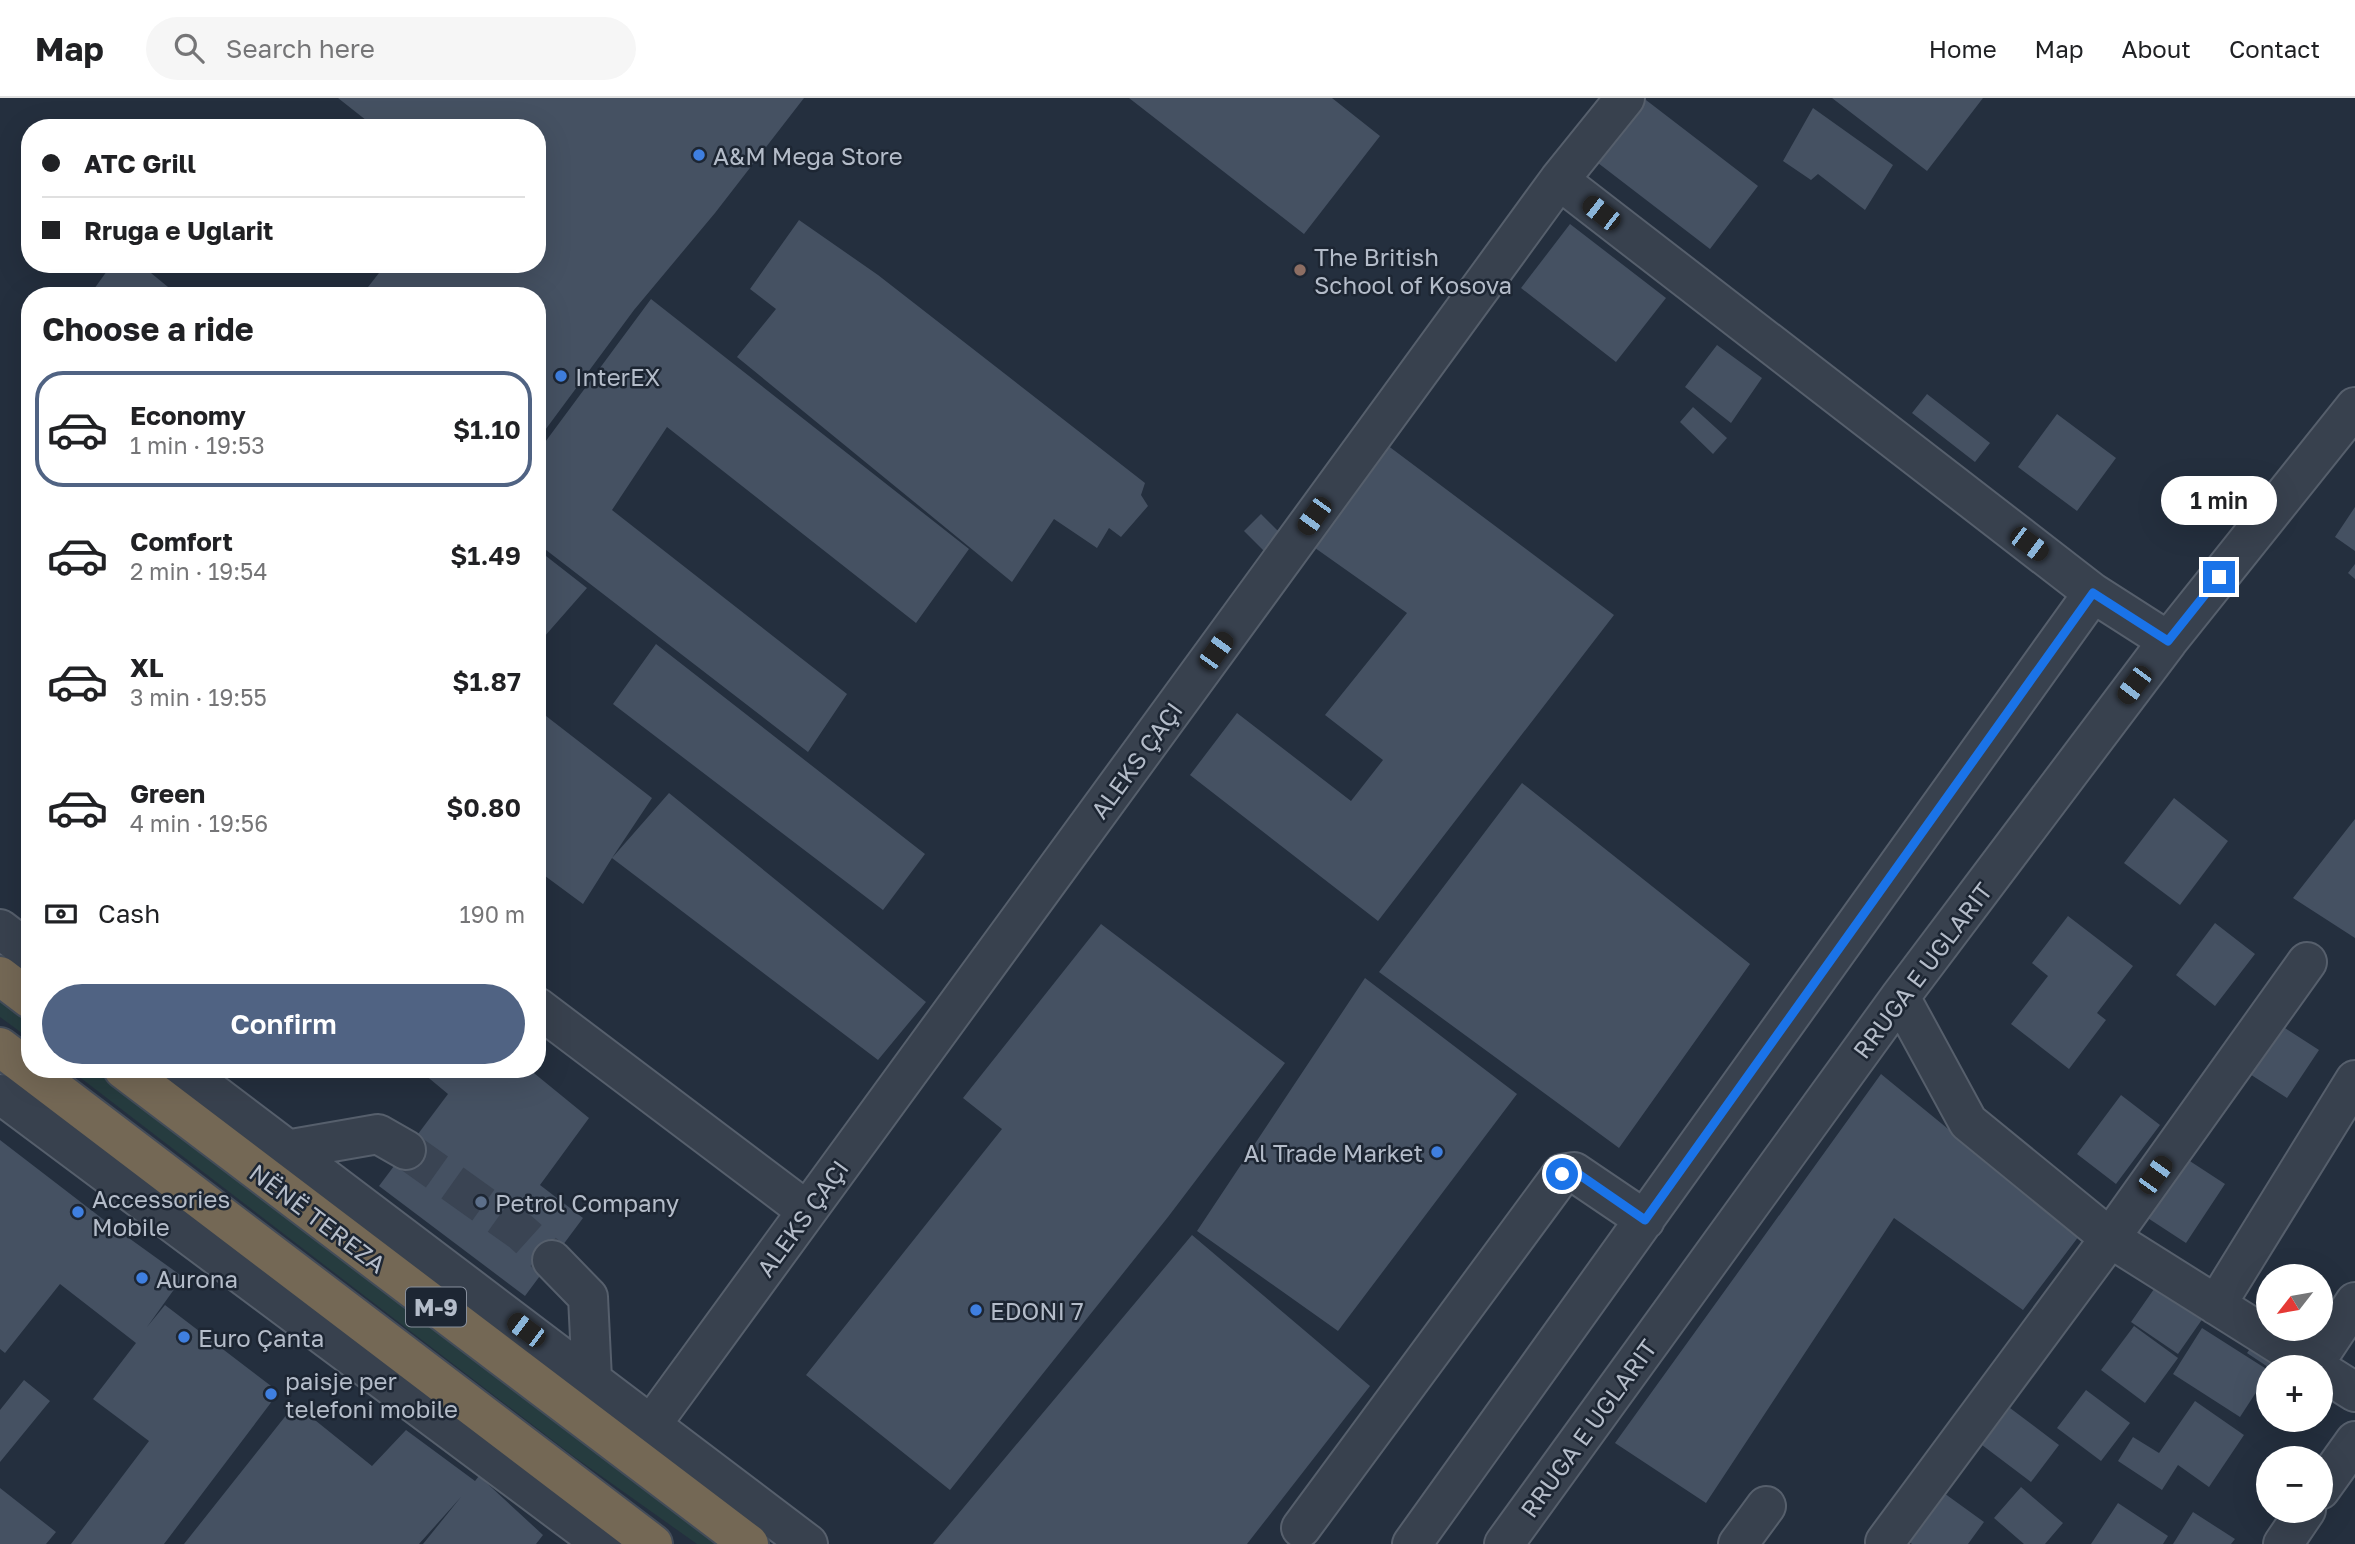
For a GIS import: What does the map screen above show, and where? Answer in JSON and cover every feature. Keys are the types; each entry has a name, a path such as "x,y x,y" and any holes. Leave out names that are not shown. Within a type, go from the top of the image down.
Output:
{"highway":[{"path":"0,976 21,992"},
{"name":"M-9","path":"0,1046 21,1063"},
{"name":"M-9","path":"39,1078 368,1348 653,1544"},
{"name":"NËNË TEREZA","path":"134,1078 749,1544"}],"street":[{"name":"ALEKS ÇAÇI","path":"651,1425 1559,180 1625,98"},
{"path":"1559,180 2093,593 2168,641"},
{"name":"RRUGA E UGLARIT","path":"1504,1544 1900,997 2168,641 2355,407"},
{"path":"1412,1544 2093,593"},
{"path":"0,929 21,945"},
{"path":"1885,1542 2110,1238 2307,962"},
{"path":"1900,997 1968,1122 2110,1238 2297,1355"},
{"path":"546,1014 807,1211"},
{"name":"NËNË TEREZA","path":"193,1078 808,1544"},
{"path":"2216,1305 2355,1080"},
{"path":"0,1094 368,1348 603,1544"},
{"path":"286,1150 378,1134 406,1150"},
{"path":"1305,1539 1562,1174 1574,1171 1645,1220"},
{"path":"552,1260 589,1297 592,1379"},
{"path":"2323,1355 2355,1302"},
{"path":"2333,1378 2355,1392"},
{"path":"2333,1472 2355,1441"},
{"path":"1738,1544 1766,1506"},
{"path":"2283,1544 2297,1523"}],"green space":[{"path":"0,990 21,1006 21,1032 0,1017"},
{"path":"81,1078 116,1078 722,1544 697,1544 573,1456"}],"building":[{"path":"338,98 804,98 715,213 634,310 546,429 546,287 368,287 379,273 546,273 546,119 365,119"},
{"path":"1129,98 1332,98 1380,136 1304,234"},
{"path":"1832,98 1983,98 1927,171"},
{"path":"1646,100 1758,186 1710,249 1598,163"},
{"path":"1813,108 1893,165 1865,210 1818,174 1811,180 1783,161"},
{"path":"799,220 878,275 1145,483 1141,495 1148,506 1121,537 1109,528 1097,548 1054,519 1012,582 737,357 776,309 750,289"},
{"path":"1570,224 1666,298 1616,362 1521,288"},
{"path":"106,273 151,273 168,287 95,287"},
{"path":"651,299 969,549 916,623 667,427 612,510 847,694 808,752 546,550 546,441"},
{"path":"1717,345 1762,378 1731,423 1685,387"},
{"path":"1927,394 1990,443 1975,462 1912,413"},
{"path":"1693,407 1727,438 1713,454 1680,422"},
{"path":"2057,414 2116,458 2077,511 2018,467"},
{"path":"1383,442 1614,615 1378,921 1190,775 1237,713 1351,801 1383,760 1325,715 1407,613 1308,543"},
{"path":"2355,507 2355,551 2335,537"},
{"path":"1261,514 1287,540 1270,557 1244,531"},
{"path":"546,556 587,588 546,635"},
{"path":"2355,564 2355,579 2348,573"},
{"path":"656,644 925,854 883,910 613,704"},
{"path":"546,716 652,798 583,904 546,877"},
{"path":"1522,783 1750,964 1619,1148 1379,972"},
{"path":"669,793 926,1002 878,1060 612,858"},
{"path":"2174,798 2228,841 2180,905 2124,863"},
{"path":"2355,819 2355,938 2293,898"},
{"path":"2068,916 2133,966 2097,1013 2106,1020 2069,1069 2011,1024 2048,976 2032,963"},
{"path":"2215,923 2255,954 2215,1006 2176,975"},
{"path":"1101,924 1285,1063 1168,1217 950,1490 806,1375 1002,1129 963,1098"},
{"path":"1365,978 1517,1094 1338,1331 1197,1231"},
{"path":"2274,1021 2319,1050 2287,1098 2242,1069"},
{"path":"1881,1074 2079,1236 2023,1310 1894,1218 1706,1503 1615,1443"},
{"name":"Petrol Company","path":"429,1078 540,1078 589,1118 540,1185 583,1218 525,1296 379,1186 448,1094"},
{"path":"2121,1095 2160,1125 2116,1184 2077,1154"},
{"path":"0,1140 183,1277 147,1327 165,1305 279,1392 164,1544 71,1544 149,1441 93,1399 136,1343 60,1284 5,1353 0,1349"},
{"path":"2176,1152 2225,1184 2186,1243 2137,1211"},
{"path":"1192,1235 1370,1386 1247,1544 933,1544"},
{"path":"2161,1279 2208,1311 2178,1354 2131,1322"},
{"path":"2134,1326 2178,1358 2145,1403 2101,1370"},
{"path":"2202,1328 2256,1362 2256,1392 2240,1417 2173,1374"},
{"path":"2256,1340 2271,1341 2292,1355 2256,1355 2256,1359 2247,1353"},
{"path":"24,1380 50,1401 0,1462 0,1410"},
{"path":"2333,1382 2339,1386 2333,1395"},
{"path":"2086,1390 2130,1423 2101,1461 2057,1428"},
{"path":"2195,1401 2244,1435 2209,1487 2178,1465 2162,1490 2118,1461 2133,1437 2159,1453"},
{"path":"295,1404 372,1466 406,1430 475,1481 479,1476 543,1535 536,1544 423,1544 461,1497 419,1544 184,1544"},
{"path":"2010,1408 2059,1445 2031,1482 1982,1445"},
{"path":"2021,1487 2063,1523 2045,1544 2024,1544 1994,1518"},
{"path":"0,1488 56,1532 46,1544 0,1544"},
{"path":"1937,1488 1984,1522 1968,1544 1912,1544 1902,1536"},
{"path":"2118,1503 2168,1536 2163,1544 2091,1544"},
{"path":"2193,1512 2235,1539 2231,1544 2173,1544"}],"tunnel":[{"path":"406,1150 521,1232 552,1260"}],"place":[{"name":"A&M Mega Store","path":"699,155"},
{"name":"The British School of Kosova","path":"1300,270"},
{"name":"InterEX","path":"561,376"},
{"name":"Al Trade Market","path":"1437,1152"},
{"name":"Petrol Company","path":"481,1202"},
{"name":"Accessories Mobile","path":"78,1212"},
{"name":"Aurona","path":"142,1278"},
{"name":"EDONI 7","path":"976,1310"},
{"name":"Euro Çanta","path":"184,1337"},
{"name":"paisje per telefoni mobile","path":"271,1394"}],"route":[{"path":"1562,1174 1574,1171 1645,1220 2093,593 2168,641 2219,577"}]}
